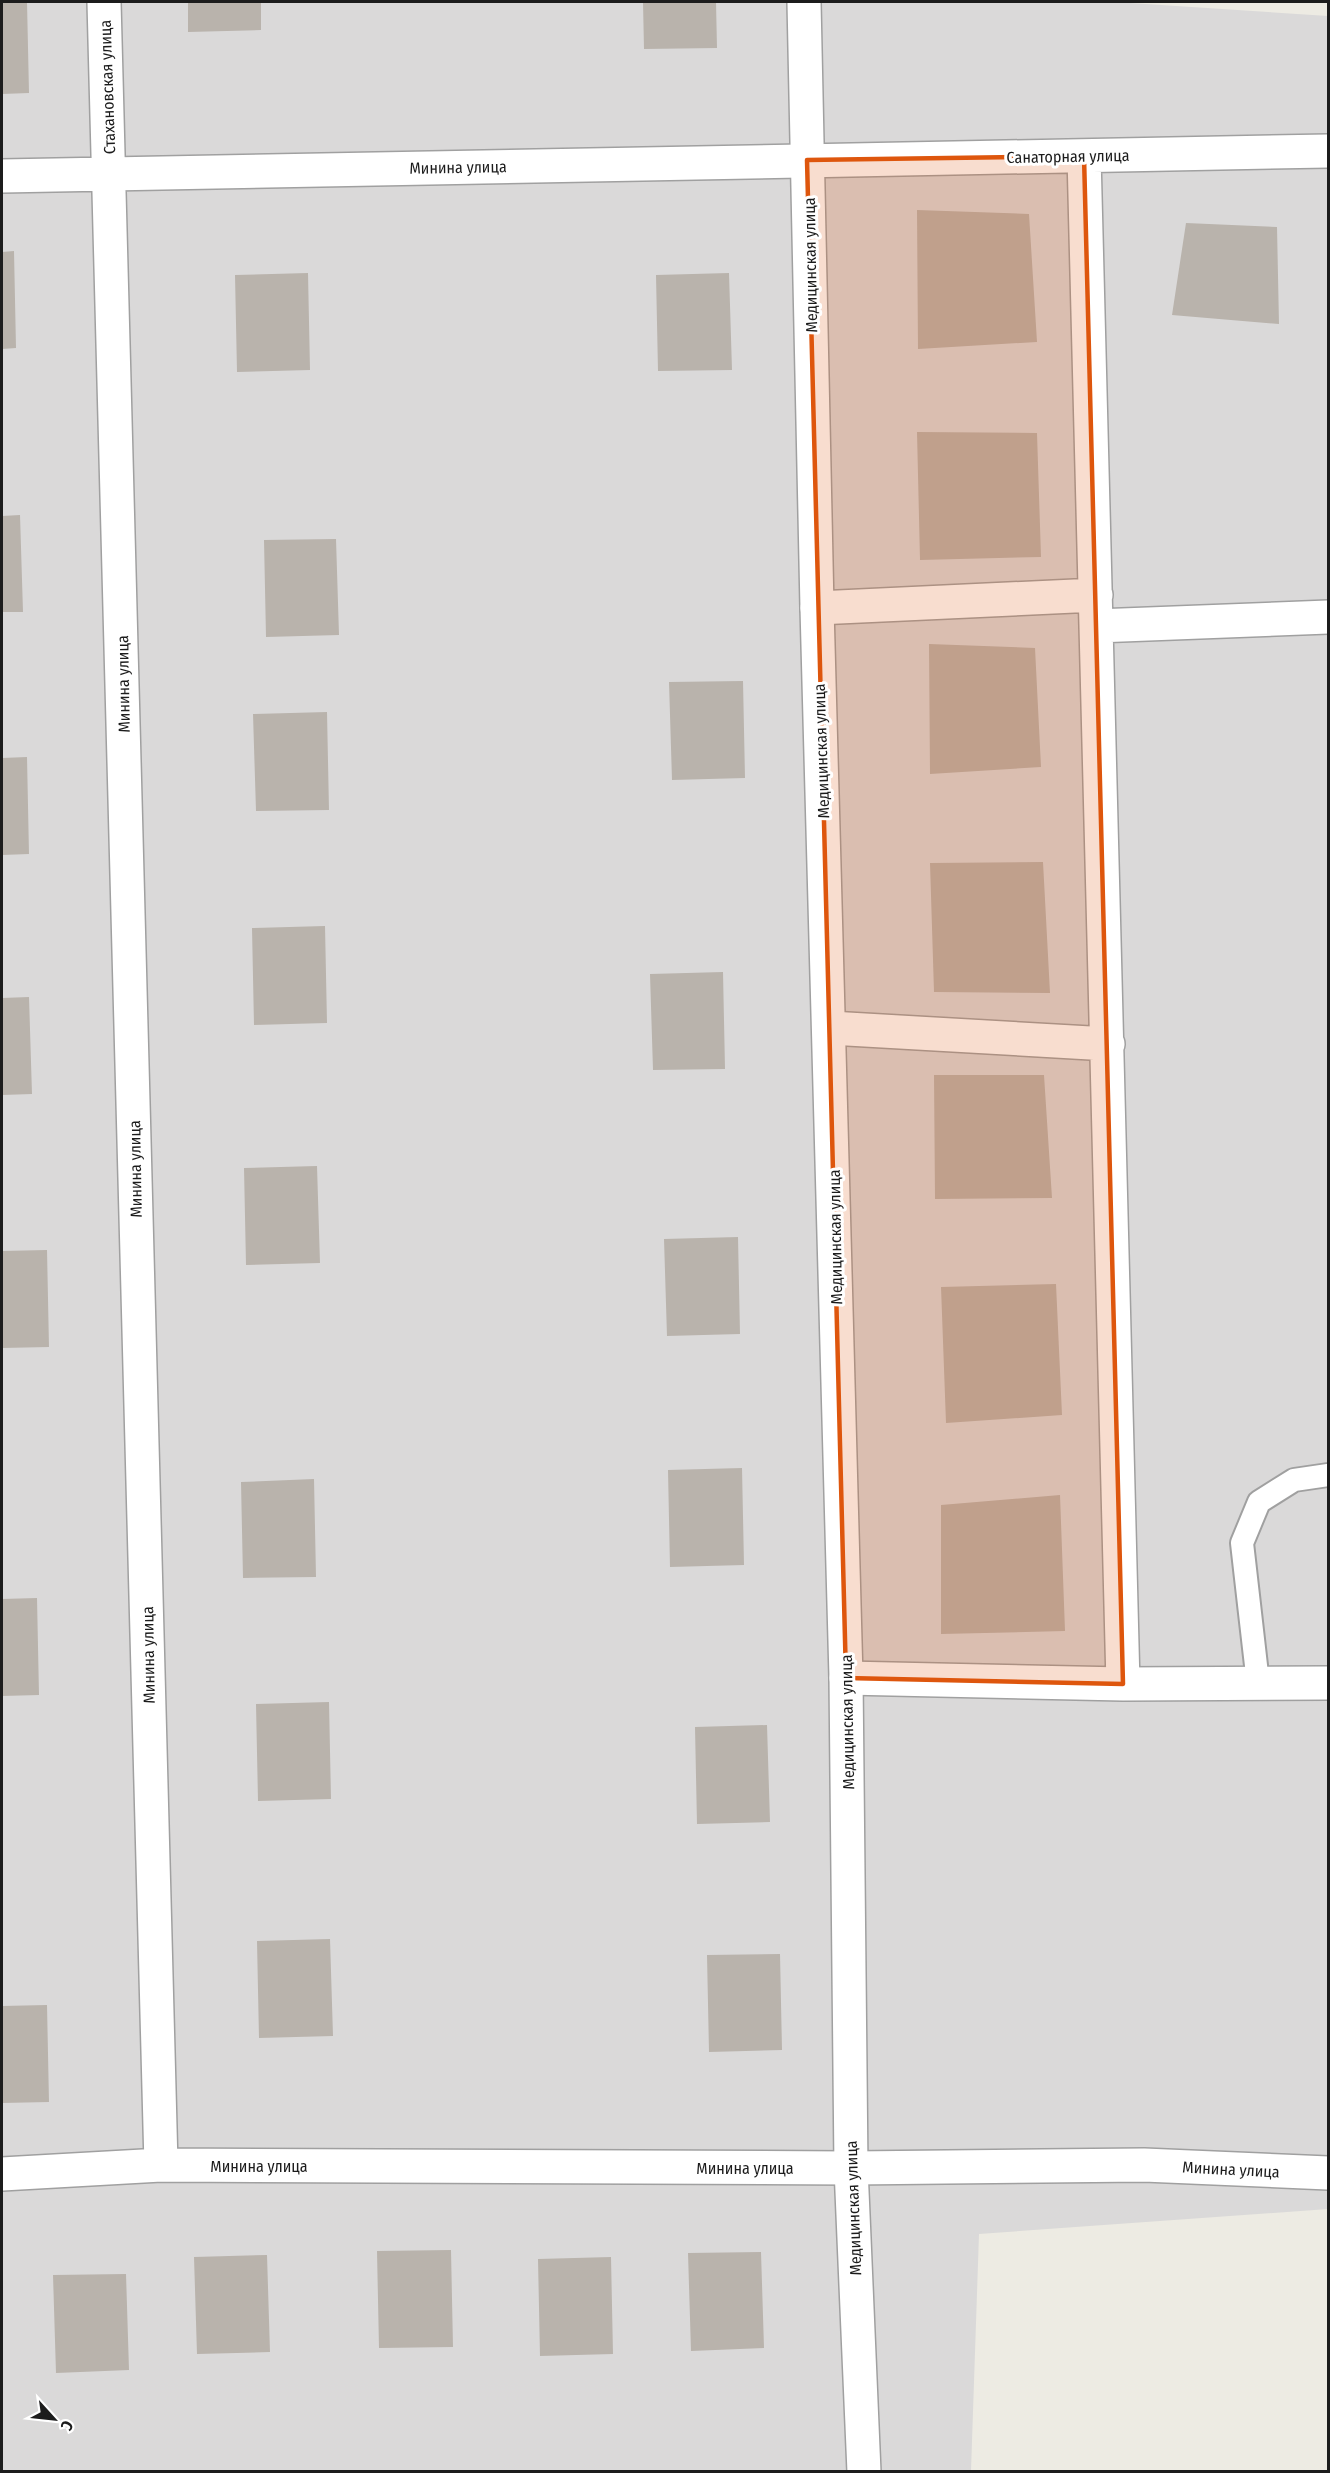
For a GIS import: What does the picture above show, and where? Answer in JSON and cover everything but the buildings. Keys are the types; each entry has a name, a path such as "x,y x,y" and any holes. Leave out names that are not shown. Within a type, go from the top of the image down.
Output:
{"street":[{"name":"Стахановская улица","path":"104,2 109,173"},
{"name":"Медицинская улица","path":"804,2 817,608 846,1678 851,2168 864,2472"},
{"name":"Санаторная улица","path":"807,160 1329,152"},
{"path":"1084,156 1124,1684"},
{"name":"Минина улица","path":"2,176 807,160"},
{"name":"Минина улица","path":"109,173 161,2165"},
{"path":"817,608 1096,610 1329,617"},
{"path":"830,1028 1108,1044"},
{"path":"846,1678 1124,1684 1329,1683"},
{"name":"Минина улица","path":"2,2174 161,2165 851,2168 1144,2165 1329,2174"}],"lane":[{"path":"1258,1683 1242,1543 1259,1502 1294,1480 1329,1475"}],"highlighted area":[{"path":"1084,156 1123,1684 846,1678 807,160"}],"shaded area":[{"path":"2,2 1115,2 1328,16 1328,2209 979,2234 971,2471 2,2472"}]}
